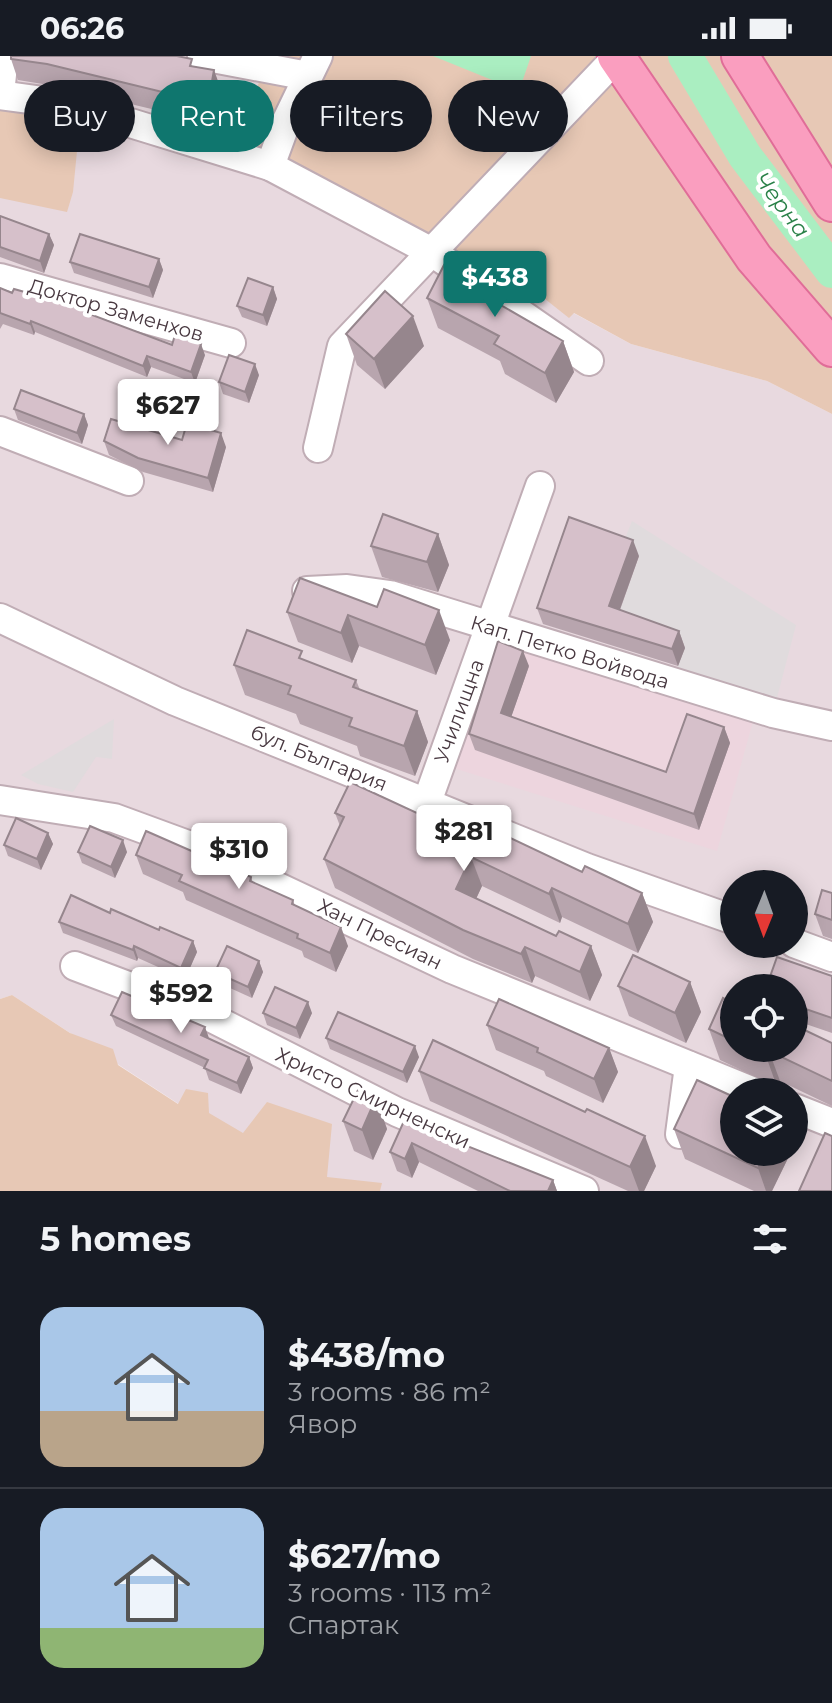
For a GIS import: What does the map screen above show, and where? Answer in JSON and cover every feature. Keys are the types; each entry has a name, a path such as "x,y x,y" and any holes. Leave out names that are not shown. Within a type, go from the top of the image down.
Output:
{"main road":[{"path":"740,56 832,203"},
{"path":"616,57 754,258 832,348"}],"street":[{"path":"4,56 0,94 51,102 111,117 270,166 432,252 589,361"},
{"path":"202,56 313,66 270,166"},
{"path":"318,448 342,346 616,57"},
{"name":"Доктор Заменхов","path":"0,278 231,343"},
{"path":"0,431 129,481"},
{"name":"Училищна","path":"427,802 540,486"},
{"name":"Кап. Петко Войвода","path":"307,591 347,589 390,595 773,713 832,726"},
{"name":"бул. България","path":"0,618 175,701 587,868 720,915"},
{"name":"Хан Пресиан","path":"0,800 114,818 193,847 452,969 720,1078"},
{"path":"808,948 832,957"},
{"name":"Христо Смирненски","path":"75,966 210,1017 397,1112 584,1191"},
{"path":"680,1134 689,1066"},
{"path":"808,1114 832,1123"}],"shaded area":[{"path":"0,56 266,56 259,80 151,80 151,152 256,152 409,225 631,344 767,381 832,414 832,1191 343,1191 188,1110 12,995 0,999"},
{"path":"266,56 832,56 832,414 767,381 631,344 574,313 569,318 540,295 409,225 254,152 274,152 274,80 259,80"},
{"path":"433,56 531,56 523,80 492,80"},
{"path":"0,100 24,103 24,152 77,152 73,192 67,212 0,198"},
{"path":"632,521 796,625 773,713 673,681 684,648 615,623 639,557 622,546"},
{"path":"494,633 755,714 717,851 447,766"},
{"path":"114,719 112,759 96,757 73,792 38,784 21,775"},
{"path":"12,995 70,1033 113,1049 118,1065 178,1104 186,1089 208,1093 209,1113 243,1133 267,1102 332,1124 327,1177 382,1183 380,1191 0,1191 0,999"}],"building":[{"path":"11,56 177,56 192,59 190,66 214,70 212,80 151,80 151,89 135,85 135,80 113,80 11,59"},
{"path":"0,216 49,234 40,261 0,247"},
{"path":"80,234 159,259 149,287 70,262"},
{"path":"444,265 495,294 492,300 563,341 545,373 494,344 499,336 427,298"},
{"path":"248,278 273,287 263,315 237,306"},
{"path":"0,288 85,309 84,312 172,345 175,335 201,344 191,372 147,356 143,366 31,321 30,324 0,313"},
{"path":"385,291 413,316 374,359 346,334"},
{"path":"229,355 255,364 245,392 219,382"},
{"path":"21,390 84,414 77,433 14,409"},
{"path":"111,419 182,440 187,423 221,433 208,478 138,458 104,441"},
{"path":"383,514 438,534 427,562 371,546"},
{"path":"569,517 633,540 609,606 679,631 672,649 537,608"},
{"path":"300,578 377,607 384,589 439,610 425,645 348,615 341,633 287,612"},
{"path":"247,630 302,651 299,658 356,680 353,687 417,711 404,746 349,726 352,718 288,694 291,686 234,665"},
{"path":"498,641 523,651 501,713 666,772 687,714 724,727 694,814 469,734"},
{"path":"350,782 421,815 424,808 502,845 506,836 582,872 585,866 642,893 628,924 552,888 549,894 471,857 456,889 556,936 559,931 591,946 580,972 525,947 521,954 463,930 324,859 344,817 335,813"},
{"path":"16,818 48,833 37,859 4,845"},
{"path":"90,826 123,840 111,867 78,852"},
{"path":"146,831 251,877 250,881 293,900 292,904 341,927 330,953 297,938 298,934 179,881 182,875 136,855"},
{"path":"822,890 832,893 832,920 815,914"},
{"path":"71,895 110,913 111,909 193,941 181,968 134,946 133,950 59,922"},
{"path":"227,946 259,961 248,987 215,972"},
{"path":"633,955 690,982 675,1013 618,986"},
{"path":"777,958 780,958 832,976 832,1018 808,1010 808,974 771,974"},
{"path":"275,987 308,1002 296,1028 263,1013"},
{"path":"122,992 205,1027 201,1035 249,1057 237,1083 204,1068 208,1060 111,1015"},
{"path":"499,999 609,1048 594,1079 537,1052 538,1048 487,1025"},
{"path":"720,1005 720,1034 709,1029"},
{"path":"338,1012 415,1046 403,1072 326,1038"},
{"path":"808,1032 832,1043 832,1081 792,1062 808,1062"},
{"path":"433,1040 585,1112 587,1109 645,1136 630,1167 419,1071"},
{"path":"697,1080 720,1091 720,1150 674,1129"},
{"path":"358,1090 376,1098 362,1130 343,1121"},
{"path":"404,1121 553,1180 548,1191 510,1191 412,1143 405,1159 390,1152"},
{"path":"825,1133 832,1136 832,1191 799,1191"}],"waterway":[{"name":"Черна","path":"685,56 745,156 832,271"}]}
